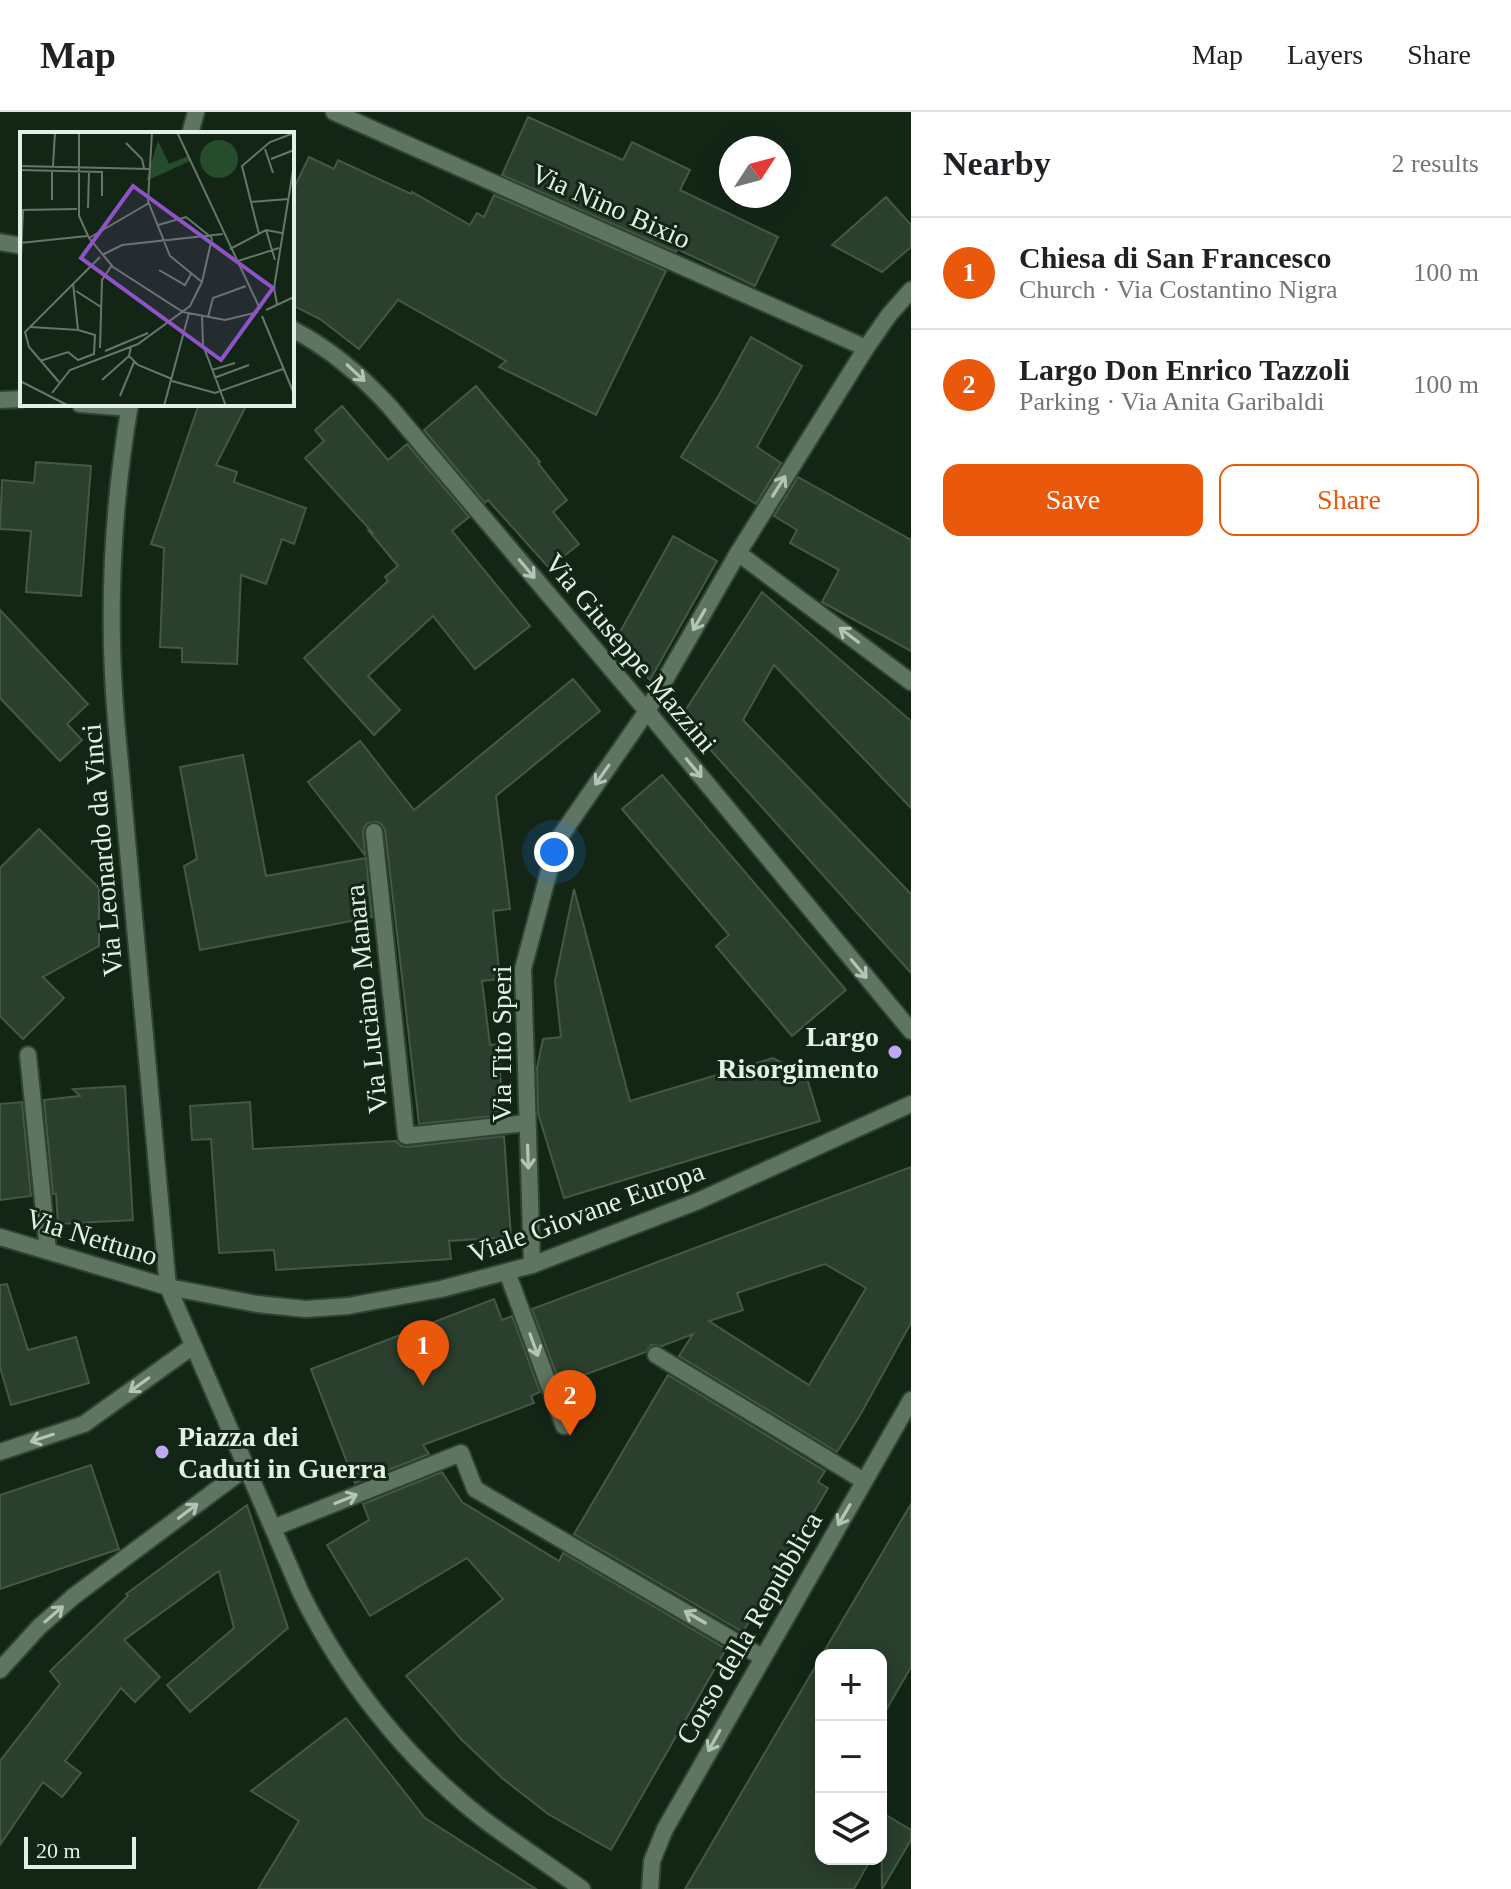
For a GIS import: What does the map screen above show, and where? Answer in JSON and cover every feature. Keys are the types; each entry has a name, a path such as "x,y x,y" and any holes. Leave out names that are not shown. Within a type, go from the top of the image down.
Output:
{"street":[{"path":"191,132 196,112"},
{"name":"Via Nino Bixio","path":"334,112 866,348"},
{"path":"0,242 20,246"},
{"name":"Via Tito Speri","path":"532,1265 523,969 557,841 647,711 738,553 866,348 911,290"},
{"name":"Via Giuseppe Mazzini","path":"294,330 345,362 383,399 647,711 911,1031"},
{"path":"0,400 20,399"},
{"name":"Via Leonardo da Vinci","path":"130,406 113,544 110,613 116,720 168,1287"},
{"path":"738,553 911,682"},
{"name":"Via Luciano Manara","path":"374,832 406,1136 527,1123"},
{"path":"28,1055 48,1251"},
{"name":"Viale Giovane Europa","path":"168,1287 257,1304 320,1309 419,1294 532,1265 698,1201 911,1104"},
{"name":"Via Nettuno","path":"0,1237 168,1287"},
{"path":"507,1272 564,1426"},
{"path":"168,1287 297,1585 323,1636 361,1694 441,1783 481,1818 582,1889"},
{"path":"0,1452 84,1424 193,1346"},
{"path":"656,1355 864,1481"},
{"name":"Corso della Repubblica","path":"650,1889 652,1861 657,1845 864,1481 905,1424 911,1400"},
{"path":"273,1528 461,1453 475,1489 762,1657"},
{"path":"0,1670 54,1613 247,1467"}],"building":[{"path":"528,117 623,160 632,142 690,170 680,190 778,237 755,286 677,249 676,252 502,175"},
{"path":"309,157 334,169 338,160 412,192 470,225 477,213 484,217 494,195 666,271 596,415 499,367 506,361 398,300 359,349 320,319 294,306 294,188"},
{"path":"886,197 911,225 911,247 882,272 832,245"},
{"path":"751,337 802,366 757,447 781,463 756,504 681,457"},
{"path":"476,386 540,462 567,500 553,512 579,544 549,568 488,500 485,503 424,430"},
{"path":"198,406 246,406 216,465 237,472 234,482 306,508 294,544 282,539 266,584 241,575 237,664 182,662 182,648 160,647 164,548 151,544"},
{"path":"342,406 388,460 407,444 469,517 452,531 530,626 475,669 433,616 368,676 400,710 374,735 304,658 388,581 385,577 398,566 369,531 372,532 305,458 324,441 315,430"},
{"path":"36,462 91,466 81,596 26,592 31,531 0,529 2,480 34,483"},
{"path":"798,477 911,540 911,651 822,602 839,570 790,543 797,530 774,516"},
{"path":"673,536 717,561 650,680 615,641"},
{"path":"762,592 911,721 911,808 774,665 743,720 911,894 911,973 681,717"},
{"path":"0,610 88,704 67,724 82,740 60,761 0,698"},
{"path":"573,679 600,711 496,796 510,909 493,911 500,979 482,981 490,1045 498,1044 503,1115 419,1124 385,830 378,822 368,823 364,827 365,855 308,782 360,741 414,810"},
{"path":"243,755 266,876 366,858 372,917 200,950 184,866 197,859 180,767"},
{"path":"662,775 846,990 792,1036 716,946 729,935 622,809"},
{"path":"39,829 99,888 99,946 43,977 64,998 23,1039 0,1016 0,868"},
{"path":"574,889 630,1101 773,1058 806,1075 820,1121 564,1198 538,1113 537,1068 543,1039 561,1037 555,981"},
{"path":"125,1086 133,1220 58,1224 44,1100 80,1096 73,1089"},
{"path":"22,1102 31,1196 0,1200 0,1104"},
{"path":"250,1102 253,1149 396,1141 407,1147 504,1136 511,1237 449,1241 451,1259 276,1270 274,1250 219,1253 211,1139 192,1140 190,1106"},
{"path":"911,1167 911,1323 837,1452 679,1356 693,1334 662,1346 651,1345 646,1352 560,1384 532,1309","holes":["825,1264 866,1288 809,1385 709,1321 743,1310 737,1293"]},
{"path":"7,1284 28,1350 76,1337 89,1383 11,1405 0,1367 0,1285"},
{"path":"494,1299 502,1320 512,1316 540,1392 531,1396 534,1403 423,1445 429,1454 355,1483 311,1369"},
{"path":"668,1375 825,1471 818,1482 828,1488 743,1632 574,1534"},
{"path":"91,1465 119,1549 0,1589 0,1495"},
{"path":"442,1472 462,1502 559,1561 563,1553 726,1649 611,1850 548,1814 502,1778 461,1739 406,1676 503,1599 467,1558 370,1616 327,1545 369,1520 363,1504"},
{"path":"911,1504 911,1667 887,1709 887,1649 826,1649"},
{"path":"247,1505 288,1628 190,1712 167,1685 234,1628 219,1571 124,1640 160,1677 135,1702 121,1688 65,1761 81,1773 62,1797 43,1782 0,1845 0,1761 60,1684 50,1671 128,1596 126,1594"},
{"path":"815,1667 815,1865 868,1865 854,1889 685,1889"},
{"path":"346,1718 425,1818 536,1889 258,1889 299,1821 251,1791"},
{"path":"887,1816 911,1830 911,1840 882,1889 882,1865 887,1865"}],"place":[{"name":"Largo Risorgimento","path":"895,1052"},
{"name":"Chiesa di San Francesco","path":"423,1386"},
{"name":"Largo Don Enrico Tazzoli","path":"570,1436"},
{"name":"Piazza dei Caduti in Guerra","path":"162,1452"}]}
